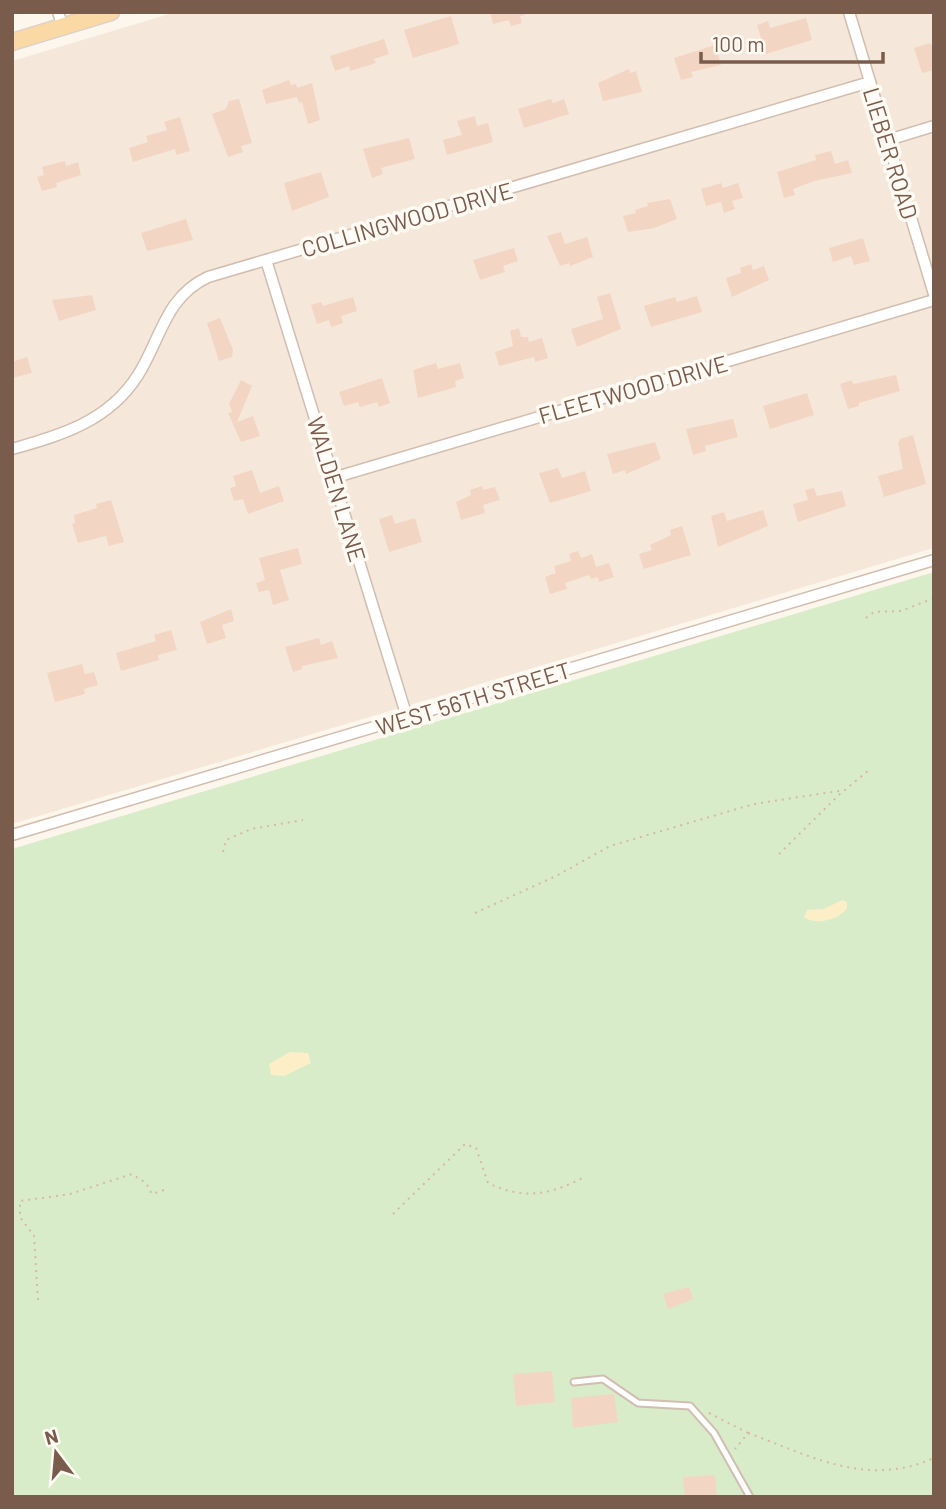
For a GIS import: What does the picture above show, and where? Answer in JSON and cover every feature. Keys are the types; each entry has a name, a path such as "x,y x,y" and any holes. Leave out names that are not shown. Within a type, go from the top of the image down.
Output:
{"main road":[{"path":"12,42 60,20 111,12"}],"street":[{"name":"LIEBER ROAD","path":"849,12 934,295"},
{"name":"COLLINGWOOD DRIVE","path":"12,450 63,435 102,414 139,373 169,310 188,289 208,277 870,82"},
{"path":"887,140 934,126"},
{"name":"WALDEN LANE","path":"266,260 407,718"},
{"name":"FLEETWOOD DRIVE","path":"333,478 934,300"},
{"name":"WEST 56TH STREET","path":"12,835 934,560"}],"lane":[{"path":"574,1382 603,1379 638,1403 690,1406 714,1433 750,1497"}],"path":[{"path":"866,618 874,612 901,611 934,598"},
{"path":"779,854 869,770"},
{"path":"475,913 556,876 610,846 754,804 845,790"},
{"path":"223,852 226,840 251,829 303,820"},
{"path":"393,1214 410,1201 428,1179 465,1144 476,1148 488,1183 505,1191 527,1195 557,1191 584,1177"},
{"path":"38,1300 34,1236 20,1217 20,1201 70,1194 132,1174 146,1183 152,1195 167,1189"},
{"path":"690,1406 697,1404 748,1433 861,1472 890,1470 934,1458"},
{"path":"731,1463 736,1446 748,1433"}],"shaded area":[{"path":"176,12 934,12 934,548 12,824 12,61"}],"green space":[{"path":"934,572 934,1497 12,1497 12,849"}],"sand":[{"path":"842,900 847,902 847,908 838,916 820,921 804,917 807,910 824,909"},
{"path":"290,1052 308,1053 311,1063 284,1076 271,1075 269,1064"}],"building":[{"path":"490,12 525,12 525,15 520,16 522,23 511,26 509,20 493,24"},
{"path":"451,16 459,44 413,58 404,30"},
{"path":"806,18 812,40 766,54 757,25 768,21 770,28"},
{"path":"384,39 389,54 374,59 376,63 350,71 349,66 335,71 330,56"},
{"path":"930,43 934,49 934,70 922,73 914,48"},
{"path":"715,45 721,65 691,72 693,77 681,80 674,58"},
{"path":"629,69 630,73 636,71 642,92 603,101 598,83"},
{"path":"289,80 291,85 296,84 297,88 312,83 320,120 308,124 302,102 299,103 297,97 266,104 262,90"},
{"path":"239,99 252,143 241,146 243,152 228,157 212,114 226,109 229,101"},
{"path":"551,99 553,103 564,99 569,114 524,128 518,109"},
{"path":"475,116 477,126 488,123 493,142 447,155 443,140 462,135 457,121"},
{"path":"180,117 190,151 176,155 175,149 133,162 129,148 148,142 146,136 167,130 164,122"},
{"path":"409,138 415,159 381,168 383,174 372,178 363,149"},
{"path":"831,151 835,164 848,160 852,173 814,181 793,189 795,195 784,198 777,172 816,160 815,155"},
{"path":"65,161 66,166 78,162 81,175 42,191 37,177 44,175 42,167"},
{"path":"321,172 329,197 292,211 284,183"},
{"path":"721,183 723,188 738,183 743,198 732,201 735,209 724,213 721,202 706,206 701,189"},
{"path":"670,199 677,219 654,228 628,232 623,216 636,213 635,210 648,206 647,203"},
{"path":"186,219 193,240 147,251 141,233"},
{"path":"561,232 565,244 587,237 593,257 570,266 569,263 560,266 547,236"},
{"path":"863,238 870,261 854,265 851,256 833,262 829,248"},
{"path":"514,248 518,261 503,266 505,272 480,280 473,260"},
{"path":"751,264 753,270 764,266 769,280 732,297 726,278 741,273 740,268"},
{"path":"610,293 621,329 577,347 571,329 603,319 597,297"},
{"path":"92,295 96,310 59,321 52,300"},
{"path":"697,296 702,312 651,327 644,306 675,297 677,302"},
{"path":"353,297 357,311 341,316 343,323 331,327 329,320 317,324 311,305 321,302 323,306"},
{"path":"220,318 233,350 232,357 219,361 207,323"},
{"path":"519,328 521,337 528,337 529,342 542,338 548,358 535,362 534,357 499,366 495,352 513,346 510,331"},
{"path":"27,357 32,373 12,378 12,362"},
{"path":"436,363 438,369 460,363 464,378 455,381 456,387 418,398 413,370"},
{"path":"896,375 900,391 848,409 840,384"},
{"path":"382,378 390,403 379,407 377,402 360,407 358,402 344,406 339,392"},
{"path":"241,380 252,386 237,422 253,416 260,436 241,442 228,413 232,412 229,404"},
{"path":"807,393 814,415 770,429 763,406"},
{"path":"733,419 738,437 705,446 706,451 693,455 686,429"},
{"path":"913,435 926,484 884,497 878,476 903,469 898,443 900,439"},
{"path":"655,442 661,459 626,474 625,470 613,474 607,454"},
{"path":"558,468 562,478 585,471 591,491 550,503 539,473"},
{"path":"252,470 260,493 279,486 284,501 248,514 243,499 234,501 230,488 236,486 233,476"},
{"path":"482,486 483,490 495,487 500,500 483,505 485,513 461,520 456,502 471,495 470,490"},
{"path":"814,488 817,496 842,491 846,506 798,522 793,504 808,500 805,490"},
{"path":"111,500 124,542 109,546 106,536 78,543 72,524 75,523 74,515 97,508 96,504"},
{"path":"763,510 768,526 718,547 711,516 724,512 727,521"},
{"path":"392,515 395,524 415,518 422,542 389,552 379,519"},
{"path":"682,526 691,555 644,569 639,554 652,550 650,545 671,535 670,530"},
{"path":"298,548 302,564 280,570 289,600 273,605 269,590 259,592 256,583 265,580 259,558"},
{"path":"578,551 581,558 592,554 596,567 609,563 614,577 599,582 598,577 591,579 589,575 565,583 567,589 550,594 545,577 556,573 554,566 571,561 569,554"},
{"path":"231,609 234,621 222,625 226,638 207,644 200,622"},
{"path":"171,630 177,650 158,655 159,660 121,671 116,653 156,641 154,635"},
{"path":"319,638 321,645 332,641 338,658 302,666 302,669 293,672 285,647"},
{"path":"82,664 85,674 94,672 98,685 84,689 85,694 55,702 47,673"},
{"path":"689,1287 693,1299 668,1309 663,1294"},
{"path":"552,1371 555,1402 516,1406 513,1374"},
{"path":"614,1394 618,1422 573,1428 571,1398"},
{"path":"715,1475 717,1497 685,1497 683,1477"}]}
